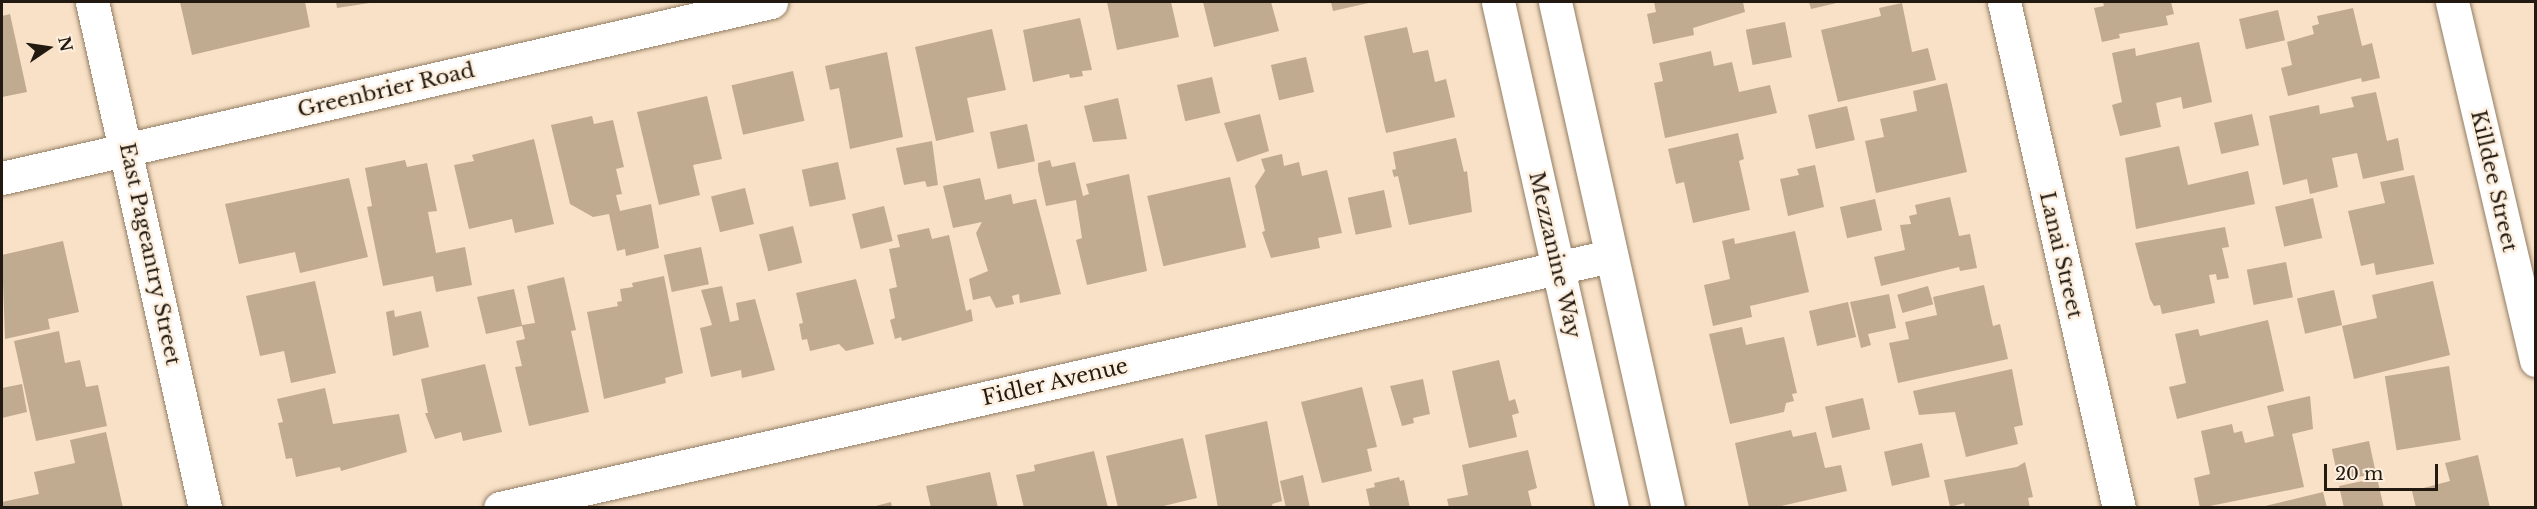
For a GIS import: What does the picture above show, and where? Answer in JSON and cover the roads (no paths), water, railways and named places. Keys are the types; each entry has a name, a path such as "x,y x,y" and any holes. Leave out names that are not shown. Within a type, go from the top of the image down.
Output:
{"street":[{"name":"East Pageantry Street","path":"92,2 127,149 205,507"},
{"name":"Greenbrier Road","path":"2,177 771,2"},
{"name":"Mezzanine Way","path":"1498,2 1611,507"},
{"path":"1555,2 1668,507"},
{"name":"Lanai Street","path":"2004,2 2119,507"},
{"name":"Killdee Street","path":"2452,2 2535,360"},
{"name":"Fidler Avenue","path":"500,507 1610,256"}]}
